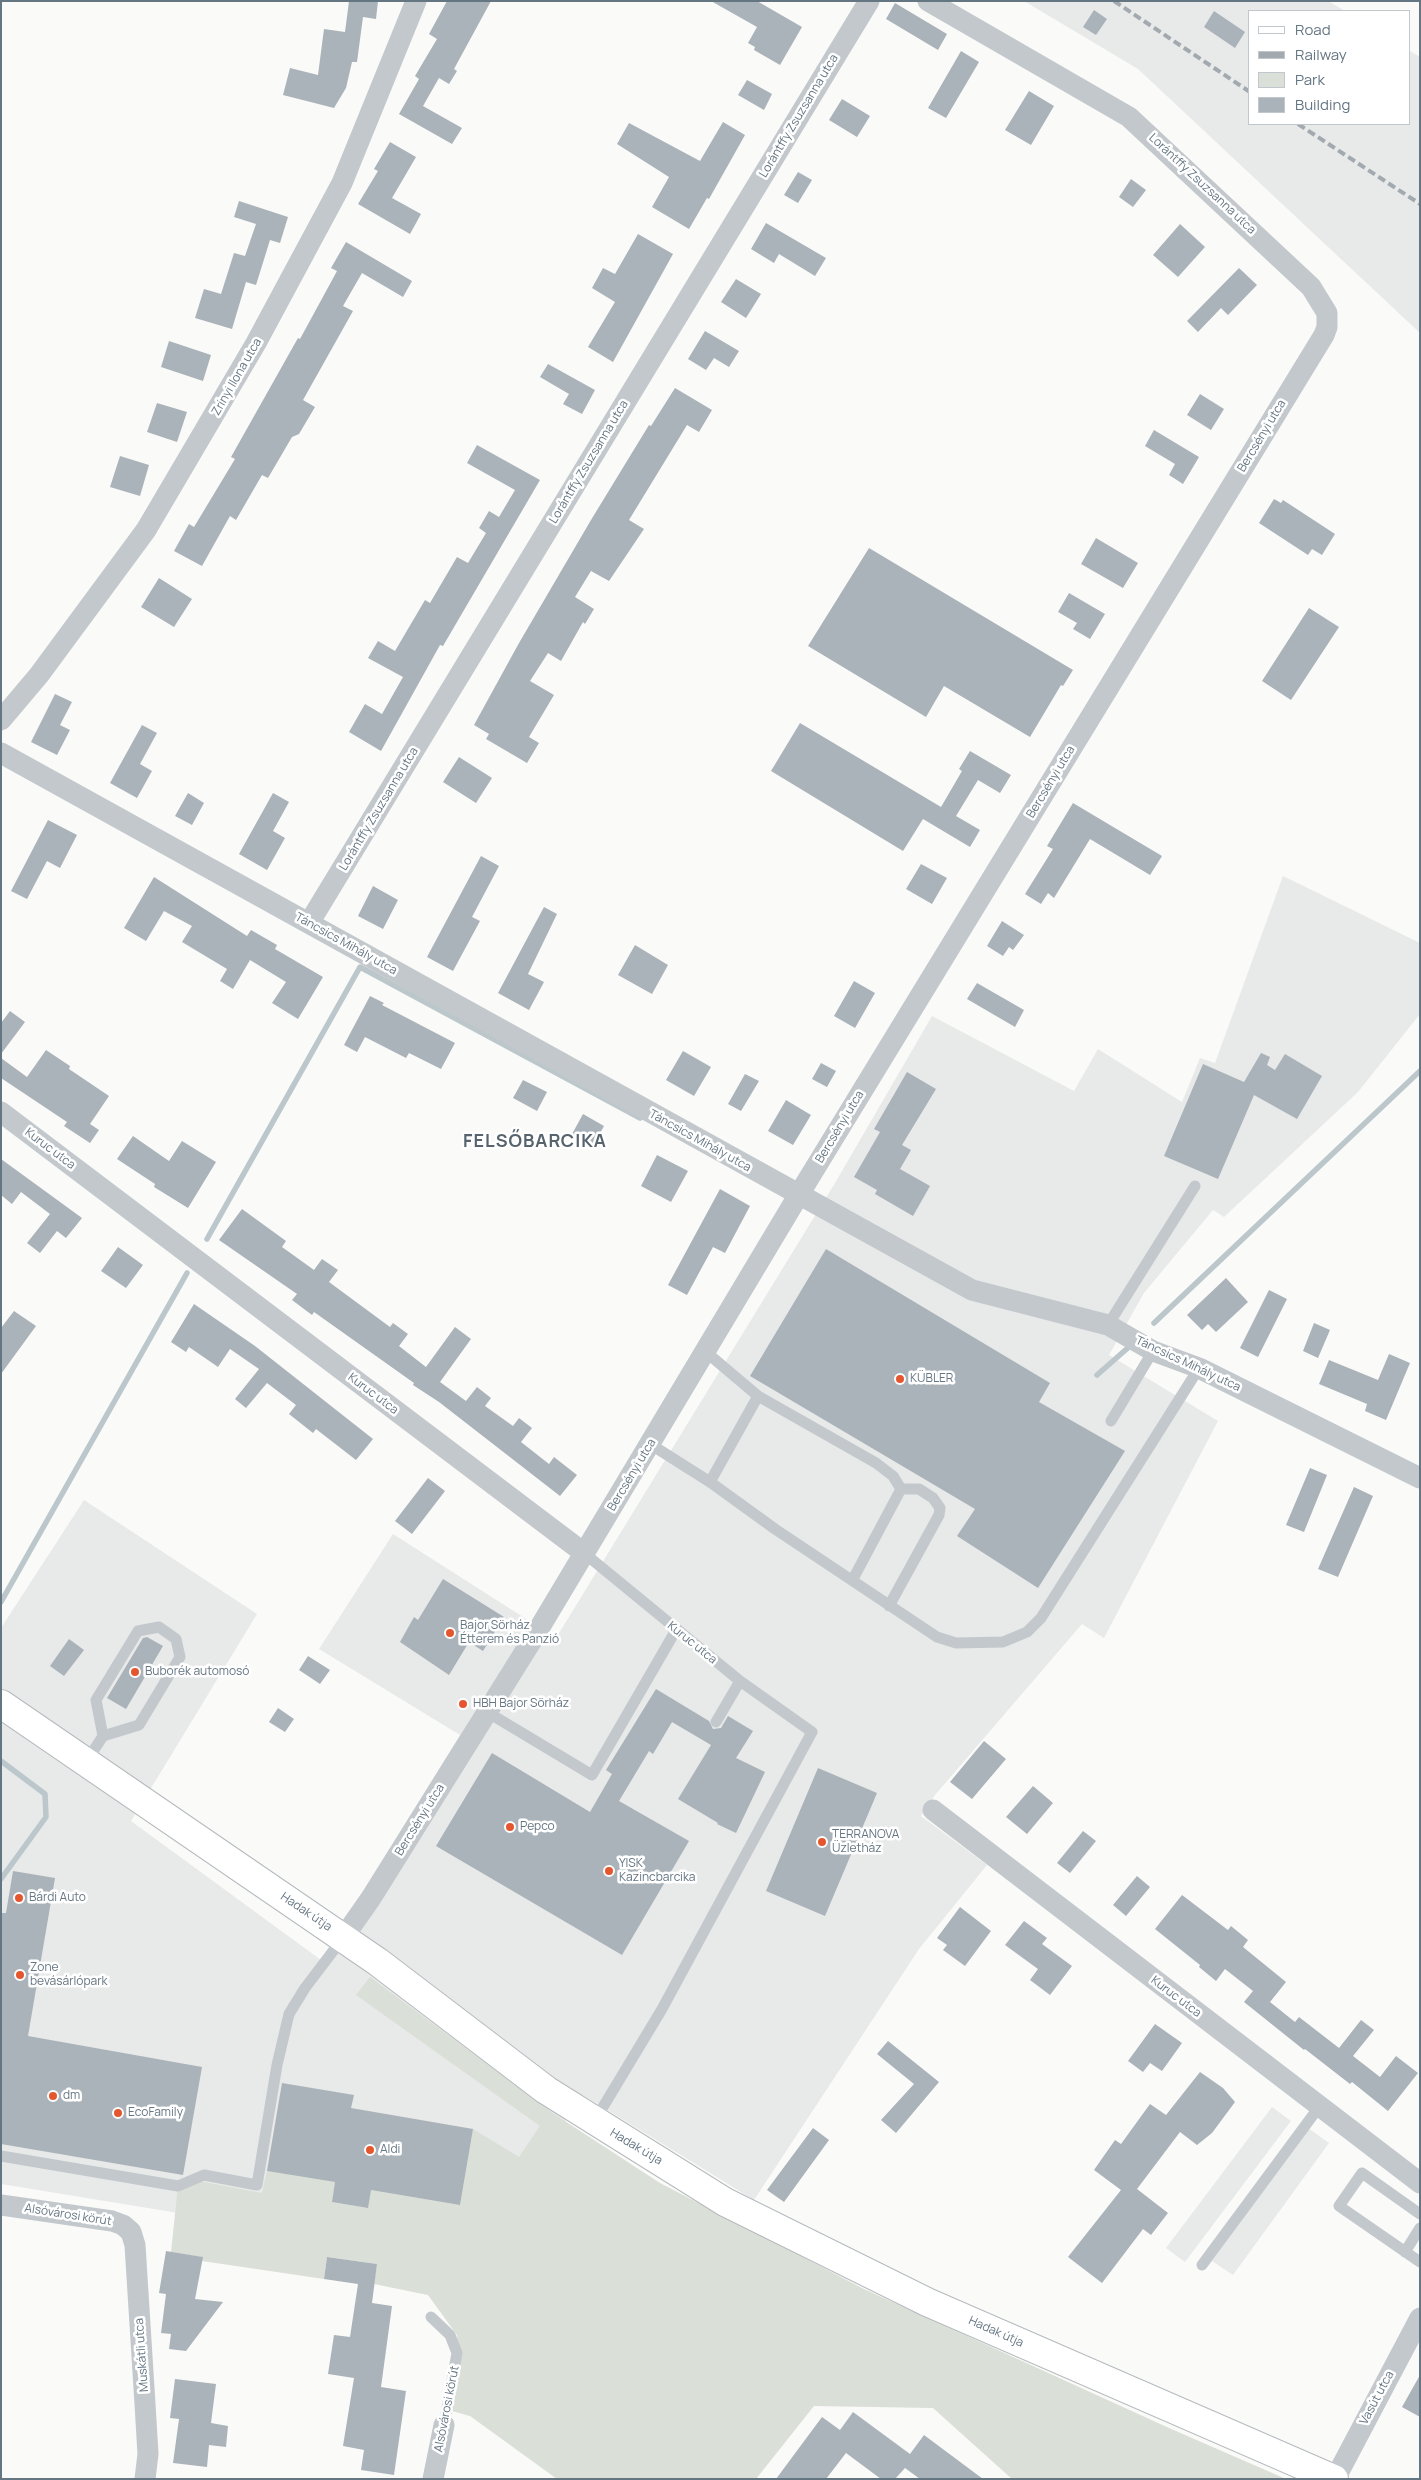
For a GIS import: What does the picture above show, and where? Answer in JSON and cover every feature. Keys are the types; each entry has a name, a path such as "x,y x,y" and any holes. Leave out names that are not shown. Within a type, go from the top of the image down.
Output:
{"main road":[{"name":"Hadak útja","path":"1,1704 85,1764 343,1938 546,2090 594,2122 725,2202 927,2302 1335,2479"}],"street":[{"name":"Zrínyi Ilona utca","path":"1,720 39,676 146,530 256,344 342,183 416,1"},
{"name":"Lorántffy Zsuzsanna utca","path":"309,924 869,1"},
{"name":"Lorántffy Zsuzsanna utca","path":"928,1 1129,117 1294,269 1320,298 1327,313"},
{"name":"Bercsényi utca","path":"343,1938 376,1891 584,1554 798,1196 1324,335 1327,313"},
{"name":"Táncsics Mihály utca","path":"1,754 798,1196 972,1290 1108,1325 1153,1351 1198,1368 1420,1478"},
{"name":"Kuruc utca","path":"1,1112 584,1554"},
{"name":"Kuruc utca","path":"933,1810 1420,2183"},
{"name":"Alsóvárosi körút","path":"1,2205 112,2221 123,2225 132,2232"},
{"name":"Muskátli utca","path":"132,2232 135,2245 148,2454 145,2479"},
{"name":"Vasút utca","path":"1335,2479 1420,2318"},
{"name":"Alsóvárosi körút","path":"433,2479 444,2425"}],"lane":[{"path":"1108,1325 1195,1186"},
{"path":"1111,1422 1153,1351"},
{"path":"706,1352 758,1396 876,1463 893,1476 901,1489"},
{"path":"650,1444 710,1482 776,1529 937,1637 956,1643 1003,1642 1027,1632 1041,1618 1198,1368"},
{"path":"710,1482 758,1396"},
{"path":"889,1606 939,1514 940,1508 933,1498 919,1489 901,1489"},
{"path":"853,1579 901,1489"},
{"name":"Kuruc utca","path":"584,1554 740,1681 812,1732 662,2009 594,2122"},
{"path":"85,1764 103,1736 139,1725 180,1658 176,1639 159,1627 138,1631 96,1700 103,1736"},
{"path":"487,1712 592,1775 676,1630"},
{"path":"716,1722 740,1681"},
{"path":"1,2156 178,2186 204,2175 257,2186 277,2064 289,2014 305,1988 343,1938"},
{"path":"1202,2265 1319,2106"},
{"path":"1420,2214 1362,2173 1339,2206 1420,2262"},
{"path":"1405,2252 1420,2228"},
{"name":"Alsóvárosi körút","path":"431,2317 450,2335 457,2353 444,2425"}],"shaded area":[{"path":"1024,1 1328,1 1343,10 1248,10 1248,125 1411,125 1411,52 1420,57 1420,333 1138,69"},
{"path":"1283,876 1420,943 1420,1014 1358,1092 1224,1217 1213,1210 1144,1293 1109,1355 1218,1421 1104,1638 1082,1624 935,1795 921,1816 987,1865 919,1949 754,2200 583,2095 472,2261 1,2184 1,1628 84,1500 257,1614 131,1821 321,1960 460,1735 319,1649 393,1534 556,1638 835,1183 932,1016 1074,1091 1098,1049 1182,1102 1200,1058 1215,1063"},
{"path":"1272,2107 1291,2121 1185,2262 1166,2248"},
{"path":"1308,2128 1329,2143 1233,2275 1212,2261"}],"green space":[{"path":"370,1977 554,2114 660,2183 864,2289 1169,2428 1286,2479 1012,2479 933,2408 814,2406 756,2479 557,2479 470,2416 452,2411 460,2368 457,2335 428,2295 374,2284 377,2264 327,2257 324,2279 202,2261 202,2257 171,2252 178,2186 193,2180 262,2193 267,2171 335,2182 332,2202 367,2208 371,2190 460,2205 473,2129 519,2157 540,2126 356,1995"}],"building":[{"path":"349,1 378,1 376,19 363,17 357,62 352,62 346,88 334,108 283,95 290,68 318,75 324,29 345,32"},
{"path":"447,1 491,1 454,69 457,71 449,84 439,78 423,106 462,128 452,144 399,114 419,79 415,76 437,39 429,34"},
{"path":"711,1 757,1 802,27 780,65 754,50 755,47 748,43 757,27"},
{"path":"895,3 947,34 938,50 886,19"},
{"path":"1094,10 1107,19 1096,35 1083,27"},
{"path":"1214,11 1245,32 1235,48 1204,27"},
{"path":"961,51 979,62 946,118 928,108"},
{"path":"747,80 772,94 764,110 738,95"},
{"path":"1029,91 1054,106 1031,145 1005,130"},
{"path":"842,99 870,116 857,137 829,120"},
{"path":"723,122 745,135 709,199 707,198 689,229 652,207 669,177 617,144 629,123 700,161"},
{"path":"390,142 416,157 392,198 421,214 410,234 358,204 378,171 374,169"},
{"path":"798,172 812,180 798,203 784,195"},
{"path":"1131,179 1146,190 1133,207 1119,197"},
{"path":"239,201 288,217 280,243 270,240 256,285 246,282 232,329 195,318 204,289 221,294 234,253 245,256 256,224 234,217"},
{"path":"766,223 826,258 815,276 779,254 774,263 751,249"},
{"path":"1180,224 1205,247 1178,277 1153,255"},
{"path":"638,234 673,254 613,362 588,347 615,302 592,288 603,268 615,274"},
{"path":"346,242 412,281 403,297 362,273 343,306 353,311 303,400 315,407 299,434 292,437 268,478 262,475 236,520 230,516 202,566 174,551 189,524 194,527 235,459 231,457 298,338 300,339 337,271 331,268"},
{"path":"1239,268 1257,285 1228,315 1221,308 1198,332 1187,321"},
{"path":"736,279 761,294 746,318 721,302"},
{"path":"705,331 739,351 729,367 714,358 706,370 688,359"},
{"path":"169,341 211,355 203,381 161,367"},
{"path":"548,364 595,390 582,414 563,404 569,394 540,377"},
{"path":"675,388 712,410 699,432 687,425 629,520 644,529 609,581 591,571 575,597 594,609 585,624 583,622 561,661 548,653 530,681 554,695 529,737 539,743 527,763 486,739 489,734 474,725 519,643 591,520 649,425 651,426"},
{"path":"1200,394 1224,409 1211,430 1187,415"},
{"path":"157,403 187,412 177,442 147,432"},
{"path":"1154,430 1199,457 1183,484 1169,475 1175,464 1145,446"},
{"path":"477,445 540,480 443,646 440,645 381,751 349,732 365,704 382,714 403,677 368,658 378,641 395,651 425,600 430,603 457,557 468,563 486,533 479,528 489,511 499,517 515,490 467,463"},
{"path":"120,456 149,465 140,496 110,487"},
{"path":"1274,499 1281,503 1283,500 1335,534 1322,555 1312,549 1308,555 1259,523"},
{"path":"1096,538 1138,563 1123,588 1081,564"},
{"path":"869,548 1073,670 1063,686 1061,685 1030,737 944,686 926,717 808,646"},
{"path":"159,578 192,599 174,627 141,607"},
{"path":"1069,593 1105,614 1090,639 1073,629 1077,623 1058,612"},
{"path":"1309,608 1339,627 1291,700 1262,681"},
{"path":"55,694 72,702 60,725 70,730 57,755 31,742"},
{"path":"800,723 941,807 962,771 959,769 970,751 1011,775 1000,793 978,780 956,816 980,830 970,847 923,819 903,851 771,771"},
{"path":"142,725 157,733 140,764 152,771 137,798 110,783"},
{"path":"459,757 492,778 476,803 443,782"},
{"path":"188,793 204,803 192,825 175,816"},
{"path":"273,793 289,802 273,831 285,838 267,870 239,854"},
{"path":"1073,803 1162,856 1150,875 1090,839 1054,898 1048,893 1041,904 1025,894 1053,849 1047,846"},
{"path":"48,820 77,835 60,868 47,861 27,899 11,891"},
{"path":"481,856 499,866 472,917 480,921 453,971 427,957"},
{"path":"921,864 947,878 932,904 906,889"},
{"path":"154,877 247,936 251,930 277,945 275,949 323,977 298,1019 272,1003 286,982 250,960 233,989 220,981 227,969 182,942 192,926 164,911 146,941 124,928"},
{"path":"373,886 398,900 383,929 358,916"},
{"path":"544,907 557,914 528,974 544,982 529,1010 498,993"},
{"path":"1002,921 1024,935 1013,950 1009,947 1003,956 987,946"},
{"path":"635,945 668,965 652,994 618,975"},
{"path":"854,981 875,993 855,1028 834,1016"},
{"path":"977,983 1024,1010 1015,1027 967,999"},
{"path":"370,996 384,1003 382,1005 455,1043 441,1069 409,1053 406,1058 365,1037 357,1052 344,1045"},
{"path":"10,1011 25,1022 1,1054 1,1023"},
{"path":"46,1050 70,1066 69,1069 109,1096 90,1124 99,1130 90,1143 64,1126 67,1122 1,1078 1,1058 27,1077"},
{"path":"683,1051 711,1067 694,1096 666,1080"},
{"path":"1261,1053 1270,1057 1267,1065 1275,1070 1285,1054 1322,1076 1297,1119 1254,1095 1218,1179 1164,1156 1203,1064 1244,1082"},
{"path":"821,1063 836,1071 827,1087 812,1079"},
{"path":"907,1072 936,1089 902,1145 911,1150 900,1169 930,1186 913,1216 875,1194 877,1190 854,1177 880,1132 874,1129"},
{"path":"745,1074 759,1081 741,1111 728,1104"},
{"path":"523,1080 547,1092 537,1111 513,1098"},
{"path":"786,1100 811,1115 793,1145 768,1131"},
{"path":"583,1114 604,1126 592,1148 571,1136"},
{"path":"133,1136 169,1161 182,1141 216,1162 188,1208 154,1187 155,1184 117,1159"},
{"path":"657,1155 688,1171 671,1202 641,1186"},
{"path":"1,1159 82,1218 66,1238 57,1231 40,1253 27,1243 50,1214 21,1192 12,1204 1,1195"},
{"path":"720,1189 750,1206 725,1253 713,1247 687,1295 668,1285"},
{"path":"242,1209 286,1241 282,1247 314,1270 322,1259 338,1270 329,1282 390,1327 393,1323 408,1334 399,1346 426,1367 455,1327 471,1339 440,1382 466,1401 477,1387 491,1398 485,1406 513,1426 519,1418 532,1428 521,1442 549,1464 554,1457 577,1475 560,1496 439,1402 413,1385 414,1383 314,1312 312,1315 292,1300 297,1294 219,1240"},
{"path":"118,1247 143,1265 126,1288 101,1271"},
{"name":"KÜBLER","path":"826,1249 1050,1383 1039,1402 1125,1451 1038,1588 957,1536 975,1509 750,1376"},
{"path":"1226,1278 1248,1302 1216,1332 1208,1324 1202,1330 1187,1315"},
{"path":"1269,1290 1287,1299 1258,1357 1240,1348"},
{"path":"194,1304 255,1346 373,1439 356,1460 316,1429 313,1433 289,1414 296,1405 267,1383 246,1408 235,1399 259,1369 230,1349 218,1367 189,1347 186,1352 171,1342"},
{"path":"14,1311 36,1326 1,1374 1,1328"},
{"path":"1314,1323 1330,1330 1318,1358 1303,1351"},
{"path":"1389,1354 1410,1363 1386,1420 1365,1411 1367,1404 1319,1384 1329,1360 1378,1380"},
{"path":"1310,1468 1327,1475 1304,1532 1286,1525"},
{"path":"428,1478 445,1491 412,1534 395,1521"},
{"path":"1354,1487 1373,1496 1338,1577 1318,1569"},
{"name":"Bajor Sörház Étterem és Panzió","path":"443,1579 504,1617 483,1651 469,1642 449,1675 400,1642 414,1617 418,1620"},
{"name":"Buborék automosó","path":"147,1637 163,1646 126,1709 107,1698 143,1638"},
{"path":"69,1639 84,1650 64,1676 50,1666"},
{"path":"308,1656 330,1670 320,1684 299,1670"},
{"path":"656,1689 709,1721 713,1729 721,1728 728,1716 753,1731 736,1758 765,1772 736,1833 717,1824 678,1799 711,1745 672,1722 653,1754 649,1751 619,1801 689,1841 622,1955 436,1846 492,1753 590,1812 612,1774 606,1770"},
{"path":"278,1708 294,1719 285,1732 269,1722"},
{"path":"984,1741 1006,1759 972,1799 950,1782"},
{"name":"TERRANOVA Üzletház","path":"818,1768 877,1793 825,1916 766,1891"},
{"path":"1033,1786 1053,1803 1027,1834 1006,1817"},
{"path":"1083,1831 1096,1841 1070,1873 1057,1863"},
{"name":"Zone bevásárlópark","path":"13,1871 55,1878 28,2036 202,2067 183,2175 1,2144 1,1913 6,1913"},
{"path":"1137,1876 1150,1887 1126,1916 1113,1905"},
{"path":"1182,1895 1228,1930 1231,1926 1248,1940 1243,1947 1286,1982 1270,2002 1295,2022 1299,2017 1339,2048 1361,2020 1374,2030 1353,2056 1380,2077 1396,2056 1418,2073 1388,2111 1352,2082 1350,2084 1304,2050 1244,2002 1253,1991 1225,1969 1216,1981 1199,1967 1200,1965 1155,1929"},
{"path":"960,1907 991,1931 965,1966 943,1950 947,1945 937,1938"},
{"path":"1024,1921 1047,1938 1042,1944 1072,1966 1050,1995 1030,1980 1038,1969 1005,1945"},
{"path":"1155,2024 1182,2043 1162,2071 1150,2063 1143,2072 1128,2061"},
{"path":"888,2041 939,2082 896,2133 881,2120 914,2084 877,2054"},
{"path":"1200,2072 1223,2088 1235,2102 1212,2133 1197,2145 1180,2132 1137,2189 1168,2213 1151,2235 1143,2229 1102,2283 1068,2257 1121,2190 1094,2170 1115,2140 1121,2144 1150,2104 1166,2115"},
{"name":"Aldi","path":"282,2083 354,2095 351,2108 473,2129 460,2205 371,2190 368,2208 332,2202 335,2182 267,2171"},
{"path":"813,2128 829,2140 784,2202 767,2190"},
{"path":"166,2251 203,2257 195,2299 223,2302 186,2351 169,2349 171,2334 161,2333 166,2294 159,2293"},
{"path":"327,2257 377,2264 372,2303 392,2306 381,2387 406,2391 394,2475 361,2470 364,2450 343,2446 354,2378 328,2374 334,2335 350,2337 358,2284 324,2279"},
{"path":"1420,2375 1420,2417 1402,2407"},
{"path":"175,2379 216,2384 211,2423 228,2426 226,2447 209,2445 207,2467 173,2463 179,2419 170,2418"},
{"path":"853,2412 910,2454 924,2435 983,2479 920,2479 905,2468 895,2479 881,2479 846,2453 826,2479 776,2479 822,2417 840,2430"}],"waterway":[{"path":"207,1239 360,967 640,1118"},
{"path":"1154,1323 1420,1071"},
{"path":"1,1602 187,1273"},
{"path":"1097,1375 1130,1346"},
{"path":"1,1761 45,1794 46,1817 1,1879"}],"railway":[{"path":"1114,1 1248,91"},
{"path":"1300,125 1420,204"}],"place":[{"name":"KÜBLER","path":"900,1379"},
{"name":"Bajor Sörház Étterem és Panzió","path":"450,1633"},
{"name":"Buborék automosó","path":"135,1672"},
{"name":"HBH Bajor Sörház","path":"463,1704"},
{"name":"Pepco","path":"510,1827"},
{"name":"TERRANOVA Üzletház","path":"822,1842"},
{"name":"YISK Kazincbarcika","path":"609,1871"},
{"name":"Bárdi Auto","path":"19,1898"},
{"name":"Zone bevásárlópark","path":"20,1975"},
{"name":"dm","path":"53,2096"},
{"name":"EcoFamily","path":"118,2113"},
{"name":"Aldi","path":"370,2150"}],"district":[{"name":"FELSŐBARCIKA","path":"535,1142"}]}
